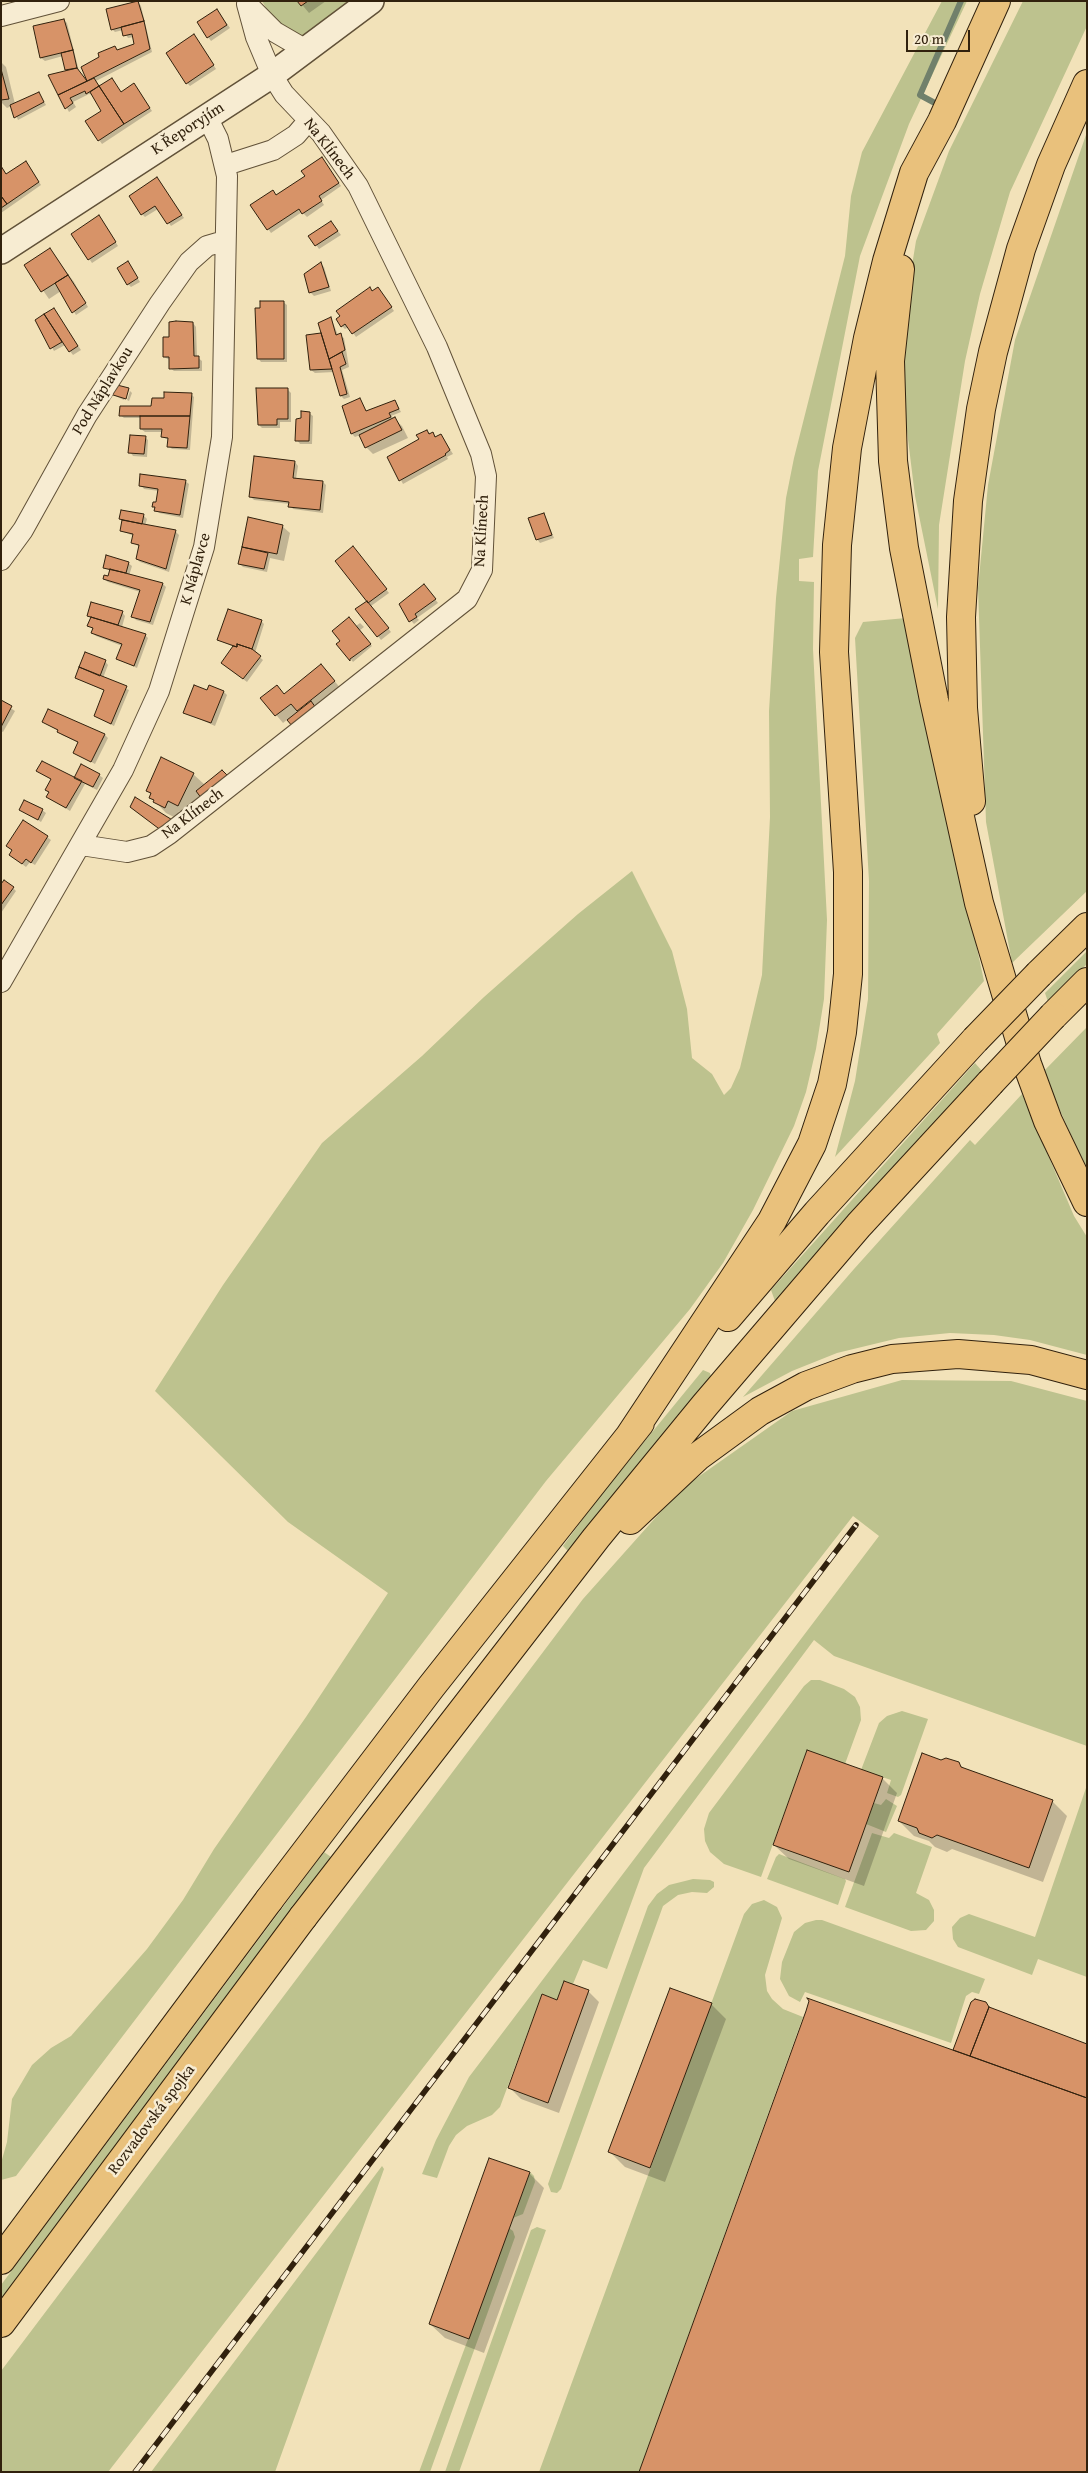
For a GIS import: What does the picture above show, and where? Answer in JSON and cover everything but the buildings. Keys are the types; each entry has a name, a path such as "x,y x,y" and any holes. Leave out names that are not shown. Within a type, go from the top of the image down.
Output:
{"highway":[{"path":"629,1437 772,1221 812,1144 832,1084 842,1032 848,966 848,872 834,652 837,545 846,456 859,376 887,261 914,173 942,121 996,1"},
{"path":"999,972 976,838 963,708 961,617 968,501 981,409 1008,292 1041,191 1065,130 1087,84"},
{"path":"942,121 899,274 890,361 893,461 904,548 963,838 999,972 1027,1064 1042,1105 1072,1175 1087,1202"},
{"path":"1,2260 269,1900 431,1687 629,1437 817,1213 975,1040 1087,927"},
{"path":"551,1596 672,1445 859,1225 990,1083 1087,982"},
{"path":"551,1596 680,1472 715,1443 760,1411 822,1380 871,1363 892,1359 958,1354 1031,1360 1087,1375"},
{"name":"Rozvadovská spojka","path":"1,2323 303,1916 551,1596"}],"street":[{"path":"1,16 60,1"},
{"name":"K Řeporyjím","path":"1,251 272,75 370,1"},
{"path":"246,2 275,32 306,50"},
{"name":"Na Klínech","path":"82,845 127,852 150,846 169,834 467,599 482,570 486,476 481,454 437,347 358,186 321,133 284,94 272,75 256,37 246,2"},
{"name":"K Náplavce","path":"1,982 82,845 123,770 159,691 204,547 222,437 224,241 227,176 226,165 218,139 207,117"},
{"path":"226,165 273,150 296,134 308,121"},
{"name":"Pod Náplavkou","path":"1,560 23,530 87,415 160,303 189,262 208,246 224,241"}],"green space":[{"path":"262,1 297,1 301,6 308,1 355,1 308,38 298,38 278,28"},
{"path":"942,1 967,1 909,124 860,256 818,471 813,557 799,559 799,581 814,582 813,649 827,920 824,999 816,1049 806,1092 794,1126 753,1210 723,1263 690,1309 546,1481 16,2176 1,2180 1,2163 7,2142 12,2099 32,2065 51,2048 71,2036 147,1949 183,1900 214,1849 306,1717 388,1593 288,1522 155,1391 223,1285 322,1143 422,1056 484,997 578,914 632,871 672,951 687,1009 692,1058 712,1074 724,1095 731,1088 740,1068 762,975 770,817 769,711 776,598 786,498 794,458 845,256 851,196 862,152"},
{"path":"1023,1 1087,1 1087,26 1010,192 980,294 965,361 939,525 938,609 915,496 905,415 902,355 906,302 916,241 949,151"},
{"path":"1087,132 1087,891 1012,963 986,822 978,588 988,485 1015,340"},
{"path":"906,618 984,981 937,1034 940,1043 835,1157 855,1081 868,999 869,881 855,638 863,622"},
{"path":"1087,951 1087,964 1048,1002 1045,993"},
{"path":"1087,1027 1087,1171 1043,1072"},
{"path":"975,1063 982,1071 775,1301 771,1290"},
{"path":"1022,1094 1074,1216 1087,1237 1087,1355 1030,1340 994,1335 950,1333 899,1338 837,1353 792,1371 743,1397 854,1269 970,1140 975,1145"},
{"path":"703,1370 710,1373 711,1377 568,1551 563,1546 599,1497"},
{"path":"902,1380 1011,1381 1087,1401 1087,1746 834,1656 814,1640 644,1868 607,1969 583,1960 573,1984 564,1981 557,2000 542,1994 500,2107 492,2115 467,2126 456,2135 449,2146 437,2178 422,2174 436,2140 469,2077 879,1536 853,1516 108,2472 1,2472 1,2371 583,1599 681,1489 792,1411"},
{"path":"811,1680 820,1680 844,1689 855,1697 860,1707 861,1720 845,1764 807,1750 761,1877 724,1864 710,1852 705,1841 704,1829 709,1813 804,1686"},
{"path":"902,1711 928,1719 901,1795 898,1797 887,1793 891,1780 861,1770 879,1723 887,1716"},
{"path":"1087,1785 1087,1977 1038,1959 1032,1975 958,1947 953,1939 952,1927 960,1918 969,1914 1035,1937"},
{"path":"886,1799 897,1806 886,1832 866,1824 874,1803 881,1805"},
{"path":"872,1833 889,1838 894,1833 932,1847 916,1893 929,1900 934,1910 934,1921 926,1930 911,1931 845,1907"},
{"path":"324,1852 331,1857 1,2301 1,2285"},
{"path":"779,1854 845,1879 838,1905 767,1879"},
{"path":"693,1879 710,1880 714,1882 714,1887 707,1893 692,1892 678,1895 663,1906 561,2189 557,2193 551,2192 548,2184 648,1906 657,1894 669,1885"},
{"path":"764,1900 777,1907 782,1918 765,1975 767,1991 772,1999 783,2009 803,2017 639,2472 539,2472 744,1914 752,1904"},
{"path":"822,1920 985,1979 979,1994 972,1992 966,1996 951,2043 805,1992 800,2002 789,1996 780,1979 782,1962 794,1932 805,1923"},
{"path":"382,2166 384,2169 275,2472 151,2472"},
{"path":"530,2172 534,2176 535,2182 523,2214 513,2218"},
{"path":"537,2227 546,2230 459,2472 445,2472 531,2230"},
{"path":"509,2228 513,2231 515,2237 430,2472 419,2472"}],"waterway":[{"path":"933,102 920,95 961,1"}],"railway":[{"path":"135,2472 856,1525"}]}
